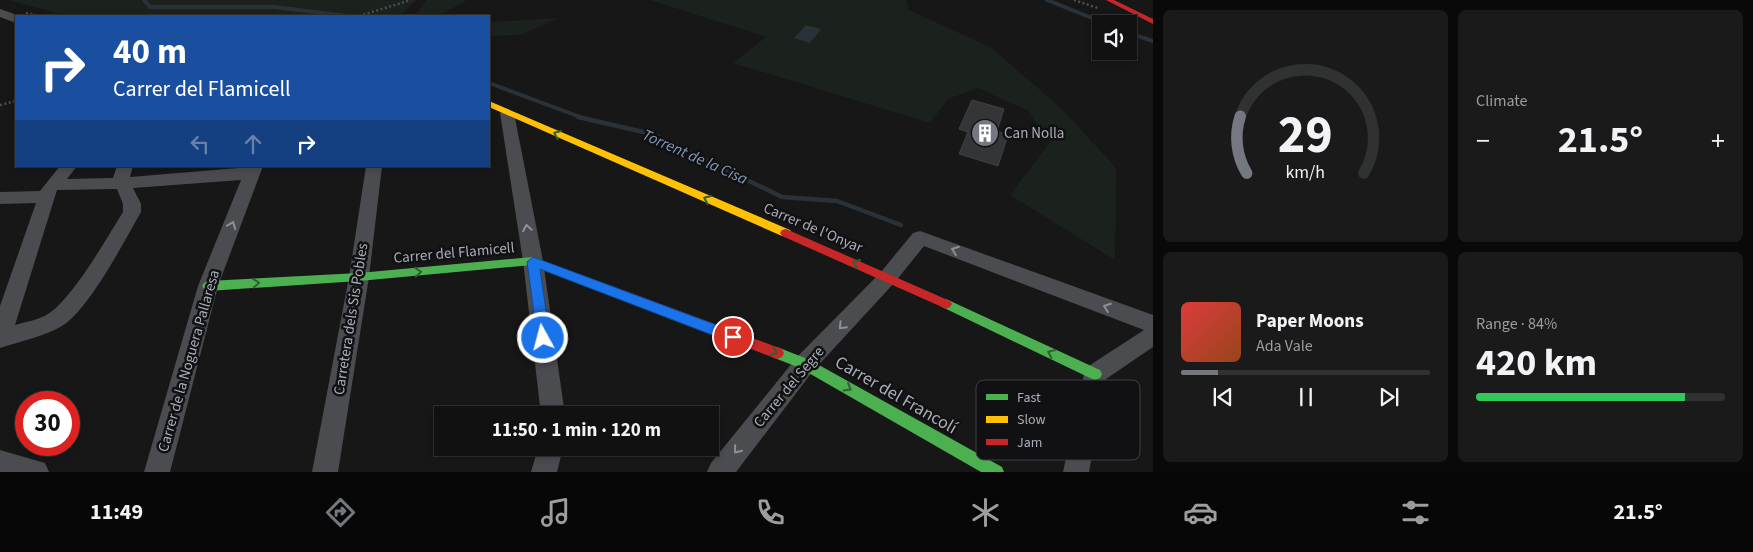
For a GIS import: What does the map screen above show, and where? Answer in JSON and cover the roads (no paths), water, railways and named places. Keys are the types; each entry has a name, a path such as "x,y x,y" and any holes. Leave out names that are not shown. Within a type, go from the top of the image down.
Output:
{"street":[{"path":"1108,0 1150,20"},
{"path":"0,13 15,18"},
{"name":"Carrer de l'Onyar","path":"490,104 888,277 1095,374"},
{"path":"507,113 533,262 552,406"},
{"path":"0,338 50,191 68,167"},
{"name":"Carretera dels Sis Pobles","path":"325,472 359,277 374,167"},
{"path":"0,198 50,191 124,174 253,170"},
{"name":"Carrer de la Noguera Pallaresa","path":"157,472 208,286 253,170"},
{"path":"0,338 54,321 78,297 132,212 132,204 124,174"},
{"path":"920,238 1153,324"},
{"name":"Carrer del Segre","path":"720,472 806,364 888,277 920,238"},
{"name":"Carrer del Flamicell","path":"208,286 359,277 533,262 806,364"},
{"path":"1094,380 1095,374 1153,335"},
{"name":"Carrer del Francolí","path":"806,364 996,472"},
{"path":"544,472 549,456"},
{"path":"0,462 36,472"}],"waterway":[{"name":"Torrent de la Cisa","path":"144,0 150,7 274,7 339,15"},
{"path":"1047,0 1092,18"},
{"path":"1137,36 1153,41"},
{"name":"Torrent de la Cisa","path":"490,83 583,118"},
{"name":"Torrent de la Cisa","path":"578,117 652,134 782,197 837,201 901,225"}],"place":[{"name":"Can Nolla","path":"985,133"}]}
